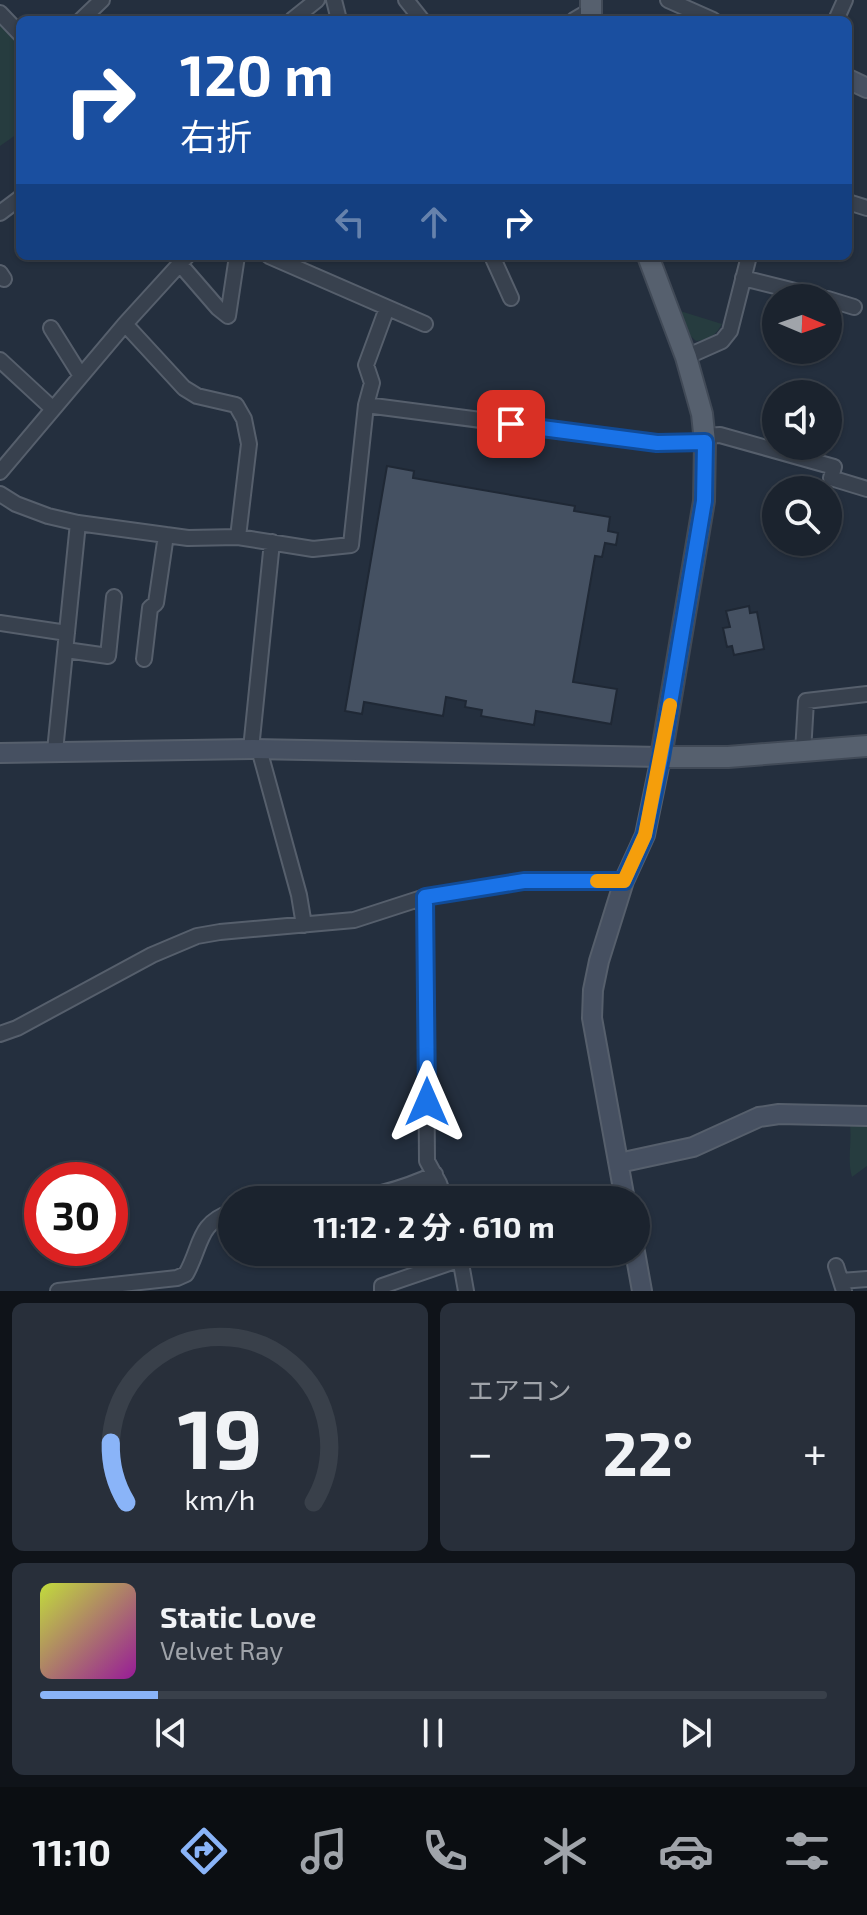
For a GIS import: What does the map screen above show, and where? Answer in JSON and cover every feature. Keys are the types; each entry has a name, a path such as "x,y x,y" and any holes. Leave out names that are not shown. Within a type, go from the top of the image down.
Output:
{"main road":[{"path":"650,260 686,357 702,414 705,439 704,501 661,757 728,757 867,746"}],"street":[{"path":"85,16 102,0"},
{"path":"301,16 317,0"},
{"path":"406,0 419,16"},
{"path":"668,0 704,16"},
{"path":"0,13 16,30"},
{"path":"0,472 183,260 218,308 228,316 236,260"},
{"path":"278,260 425,324"},
{"path":"494,260 511,298"},
{"path":"686,357 722,341 730,331 748,260"},
{"path":"743,278 767,284"},
{"path":"842,304 854,307"},
{"path":"0,494 16,504 48,516 78,523 188,538 238,537 313,549 351,545 366,405 372,383 366,365 387,308"},
{"path":"125,324 184,388 197,396 236,405 244,419 249,444 238,537"},
{"path":"51,328 81,376"},
{"path":"0,360 53,409"},
{"path":"366,405 657,443 720,435 834,467 831,478 867,489"},
{"path":"55,751 78,523"},
{"path":"144,659 150,608 156,603 166,535"},
{"path":"272,542 255,749 299,895 304,925"},
{"path":"66,650 108,656 114,597"},
{"path":"0,623 67,633"},
{"path":"803,752 806,701 867,694"},
{"path":"0,753 255,749 661,757 645,835 624,881 593,990 592,1018 623,1186"},
{"path":"0,1034 17,1028 152,955 197,936 354,920 425,897 524,881 624,881"},
{"path":"425,897 427,1161 440,1186"},
{"path":"619,1163 693,1147 759,1117 779,1114 867,1116"},
{"path":"402,1186 435,1174"},
{"path":"58,1291 177,1278 186,1274 208,1224 218,1217"},
{"path":"382,1291 382,1286 432,1266"},
{"path":"462,1266 466,1291"},
{"path":"638,1266 642,1291"},
{"path":"836,1266 843,1286 867,1279"}],"green space":[{"path":"0,25 16,42 16,135 0,146"},
{"path":"680,311 722,324 712,336 696,341 686,332"},
{"path":"850,1125 867,1125 867,1166 852,1177 850,1164"}],"building":[{"path":"387,466 414,471 413,478 575,506 574,511 610,517 608,531 618,533 616,545 605,543 602,557 595,556 573,682 617,689 611,724 536,711 534,725 481,716 482,710 465,707 466,701 446,697 443,716 364,702 362,714 345,711"},
{"path":"749,606 750,613 757,612 764,649 734,655 732,646 727,647 723,628 730,627 726,611"}],"slow traffic":[{"path":"597,881 624,881 645,835 670,705"}],"route":[{"path":"427,1102 425,897 524,881 624,881 645,835 704,501 705,442 657,443 511,424"}]}
